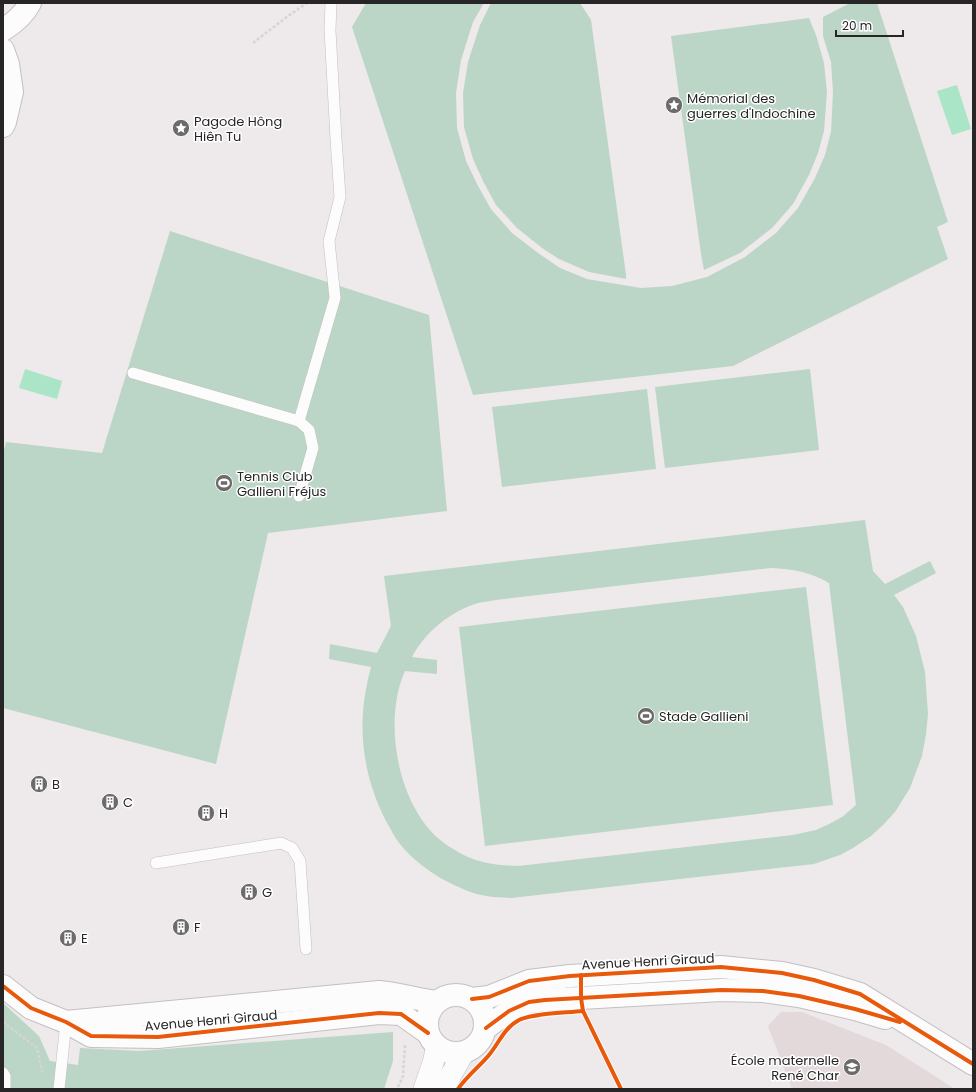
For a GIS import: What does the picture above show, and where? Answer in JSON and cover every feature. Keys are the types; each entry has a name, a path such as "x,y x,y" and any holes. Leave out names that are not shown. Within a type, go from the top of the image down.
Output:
{"street":[{"path":"3,30 14,24 30,3"},
{"path":"3,50 8,64 12,92 3,126"},
{"name":"Avenue Henri Giraud","path":"472,999 489,997 528,981 549,978 721,967 782,973 814,980 860,994 973,1064"},
{"name":"Avenue Henri Giraud","path":"3,986 31,1008 66,1022 91,1036 158,1036 380,1013 401,1014 433,1040"},
{"name":"Avenue Henri Giraud","path":"486,1028 509,1011 529,1002 720,990 763,991 799,996 855,1009 911,1026"},
{"name":"Avenue Henri Giraud","path":"66,1022 379,992 436,1002"},
{"path":"424,1089 433,1063 433,1040 427,1025 431,1008 436,1002 443,998 458,994 472,999 483,1012 486,1020 486,1028 478,1044 472,1049 464,1052 450,1052 443,1050 433,1040"},
{"path":"321,998 335,1010 350,1016"},
{"path":"443,1089 464,1052"}],"lane":[{"path":"299,421 335,298 329,241 340,197 331,38 331,3"},
{"path":"133,373 299,421 309,430 313,448 299,496"},
{"path":"156,863 281,843 292,848 300,861 306,949"},
{"path":"59,1089 66,1022"},
{"path":"3,1073 5,1076 5,1089"}],"path":[{"path":"253,43 288,16 308,3"},
{"path":"3,1022 37,1048 43,1075"},
{"path":"399,1088 404,1057 404,1040"}],"shaded area":[{"path":"366,3 484,3 473,22 461,60 456,93 457,128 466,161 478,186 491,209 512,233 560,268 587,279 641,288 672,286 707,277 745,257 776,233 798,208 815,178 825,155 831,132 833,92 831,62 823,36 823,17 850,3 877,3 948,222 937,227 948,259 733,366 473,395 352,27"},
{"path":"491,3 580,3 591,20 626,279 589,272 559,259 542,248 517,228 496,205 484,183 473,159 464,127 463,93 468,62 480,25"},
{"path":"809,18 816,35 824,63 827,92 824,131 818,153 809,175 793,204 772,228 740,253 704,270 671,36"},
{"path":"957,85 971,129 952,135 937,91"},
{"name":"Tennis Club Gallieni Fréjus","path":"170,231 429,315 447,511 268,533 216,764 3,708 3,454 6,442 102,453"},
{"path":"25,369 62,381 57,399 19,388"},
{"path":"810,369 819,450 665,468 655,387"},
{"path":"647,389 656,469 502,487 492,407"},
{"path":"865,520 873,571 885,584 930,561 936,573 894,595 903,607 916,636 925,672 928,714 922,756 910,788 895,812 883,825 871,836 853,848 840,855 814,864 511,898 490,897 470,892 444,880 426,869 410,855 395,836 377,801 365,757 362,727 363,712 371,667 329,659 330,644 377,653 391,626 384,576","holes":["771,568 794,570 815,576 829,583 856,805 842,817 816,830 793,835 518,866 497,865 470,858 444,843 428,828 415,809 405,787 395,739 395,715 398,692 405,671 437,674 437,660 412,657 424,639 449,617 478,603 496,600"]},
{"name":"Stade Gallieni","path":"806,587 833,805 485,846 459,627"},
{"path":"3,1003 39,1036 50,1061 78,1065 80,1048 139,1051 393,1032 393,1061 384,1089 3,1089"},
{"name":"École maternelle René Char","path":"781,1012 802,1012 886,1045 955,1089 792,1089 768,1026"}],"cycle path":[{"path":"472,999 489,997 529,981 570,976 721,967 782,973 814,980 860,994 973,1064"},
{"path":"581,975 581,998 583,1011 621,1089"},
{"path":"3,986 31,1008 66,1022 91,1036 158,1037 379,1013 401,1014 428,1033"},
{"path":"486,1028 509,1011 529,1002 721,990 763,991 799,996 855,1009 900,1022"},
{"path":"458,1089 489,1055 509,1027 514,1023 525,1018 541,1015 583,1011"}],"place":[{"name":"Mémorial des guerres d'Indochine","path":"674,105"},
{"name":"Pagode Hông Hiên Tu","path":"181,128"},
{"name":"Tennis Club Gallieni Fréjus","path":"224,483"},
{"name":"Stade Gallieni","path":"646,716"},
{"name":"B","path":"39,784"},
{"name":"C","path":"110,802"},
{"name":"H","path":"206,813"},
{"name":"G","path":"249,892"},
{"name":"F","path":"181,927"},
{"name":"E","path":"68,938"},
{"name":"École maternelle René Char","path":"852,1067"}]}
